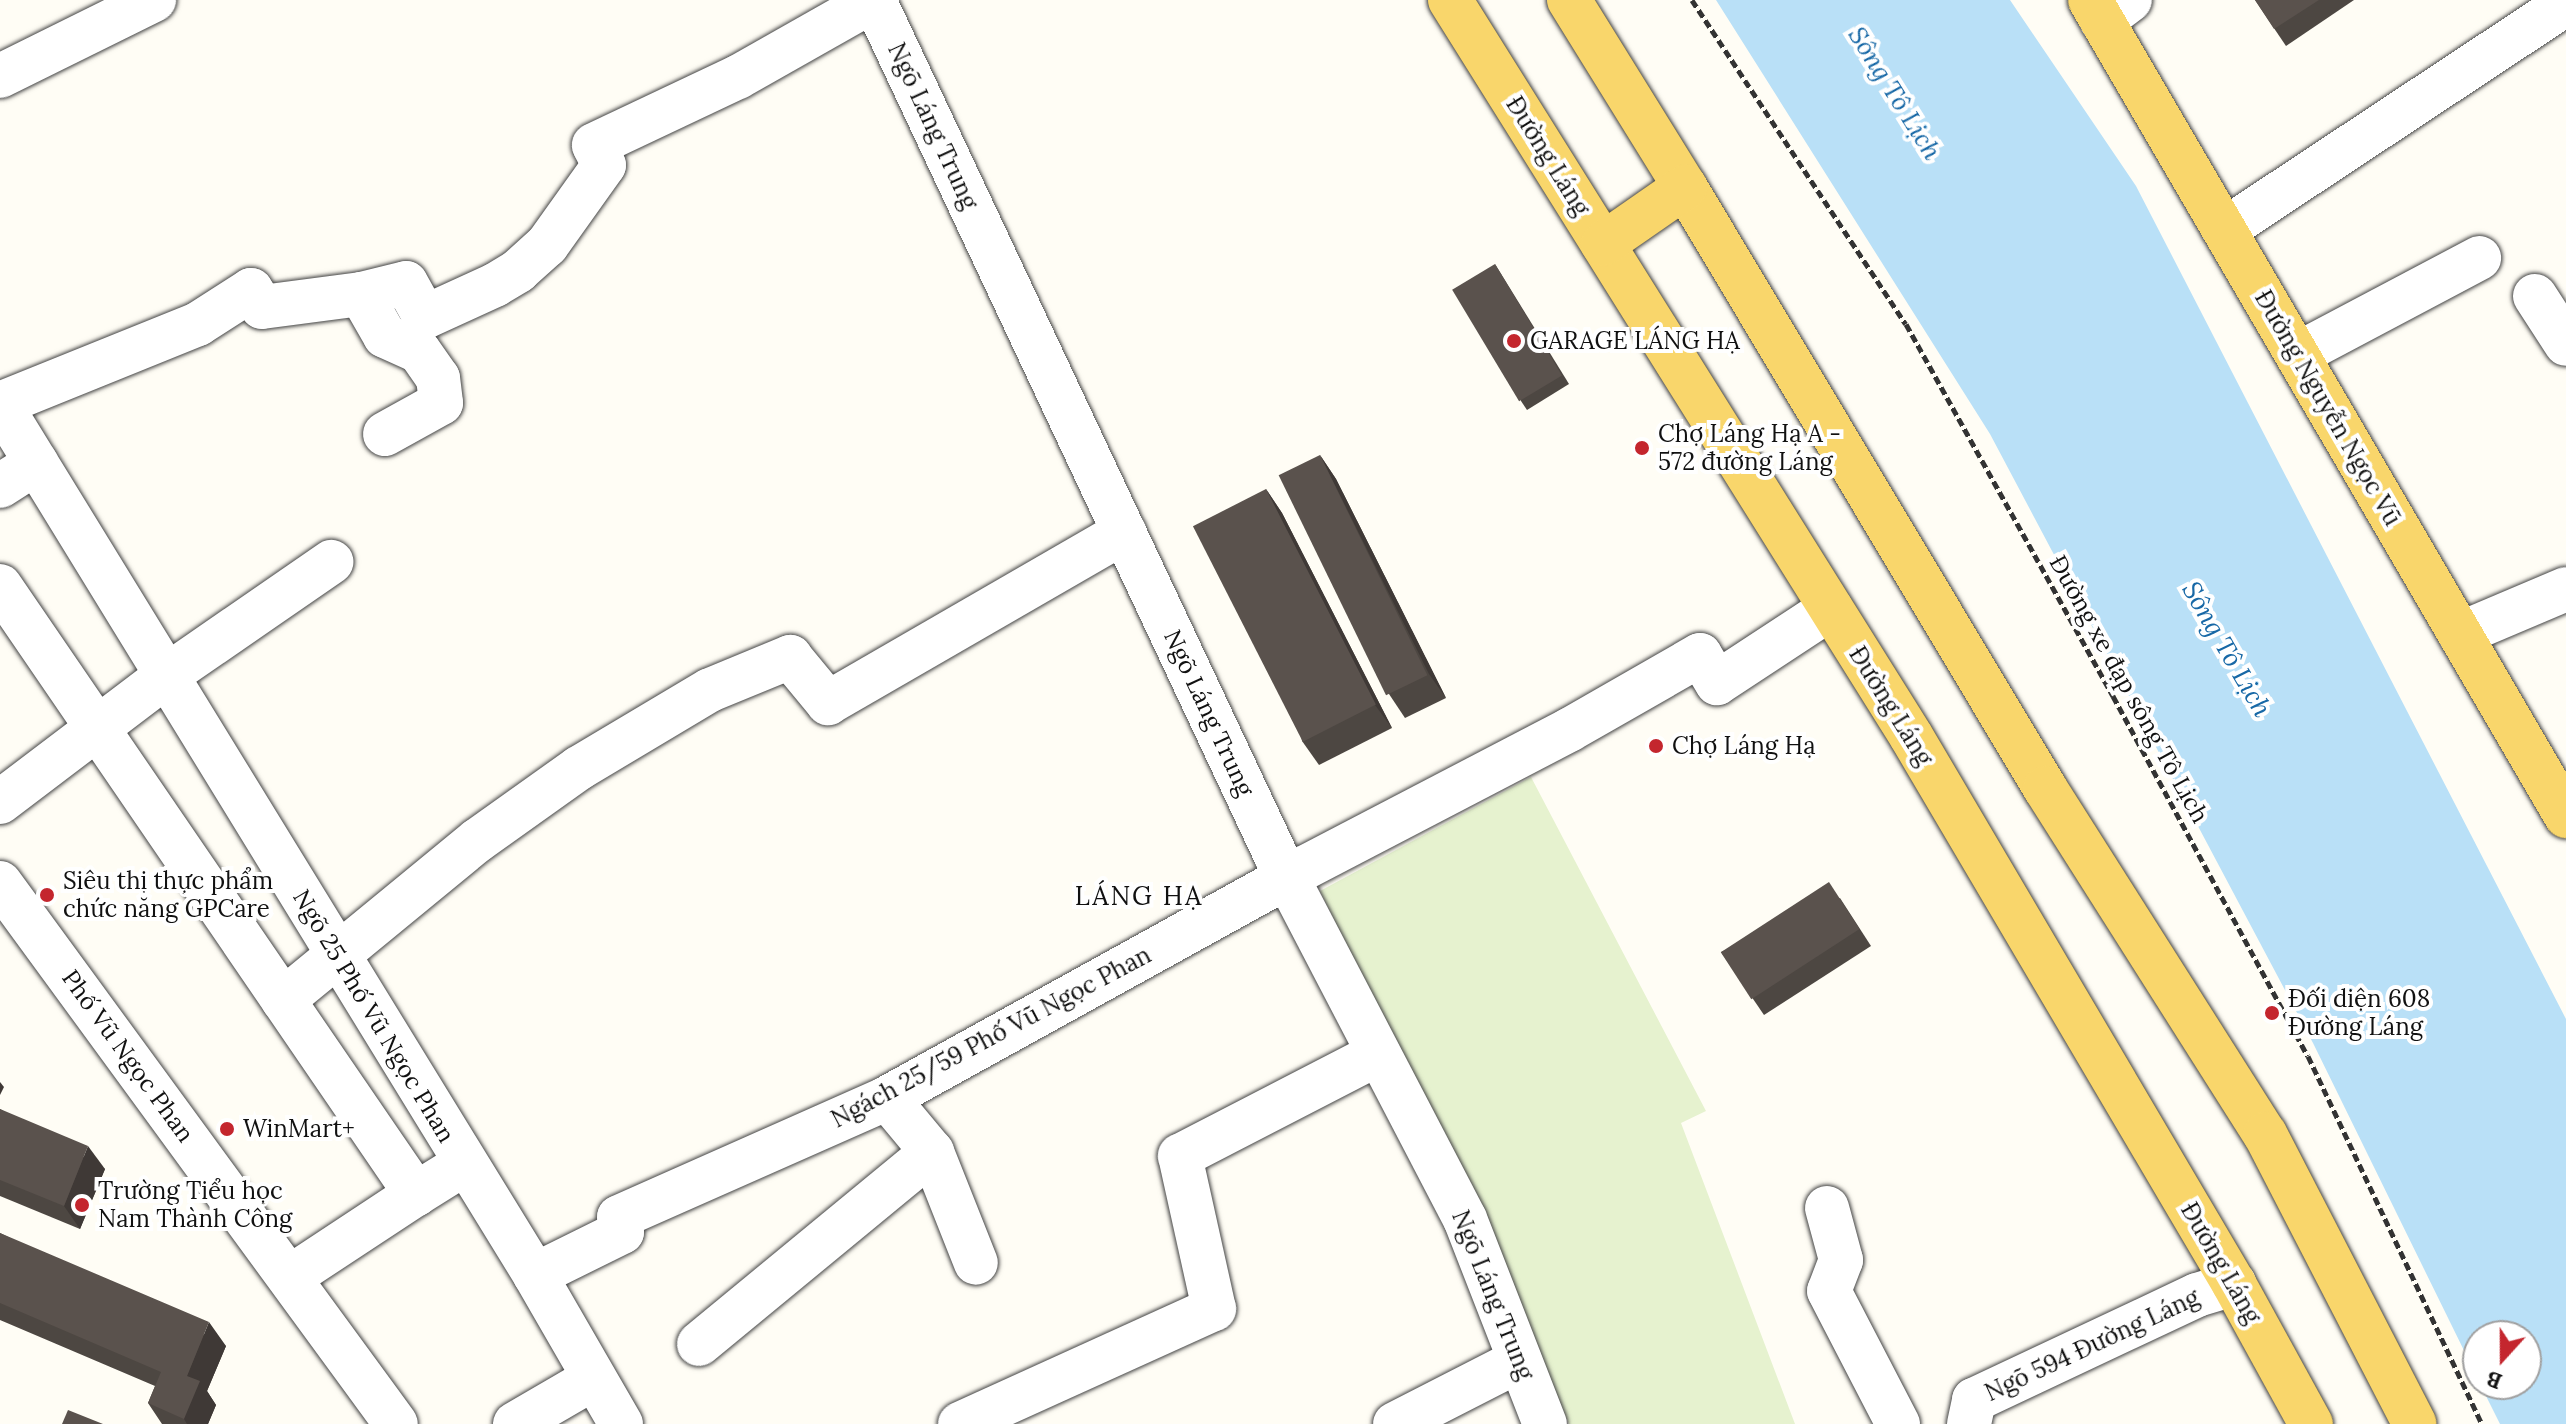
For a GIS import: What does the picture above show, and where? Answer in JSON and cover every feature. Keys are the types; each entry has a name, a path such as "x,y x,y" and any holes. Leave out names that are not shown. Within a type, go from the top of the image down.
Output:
{"main road":[{"name":"Đường Láng","path":"1450,0 1911,736 2234,1284 2311,1424"},
{"path":"1569,0 1685,187 2045,788 2265,1134 2415,1424"},
{"name":"Đường Nguyễn Ngọc Vũ","path":"2108,7 2224,230 2566,816"},
{"path":"1603,244 1685,187"}],"street":[{"path":"0,76 154,0"},
{"path":"0,404 198,324 251,290 262,307 361,294 406,283 425,317 495,285 518,271 547,245 604,165 594,145 738,77 874,0"},
{"name":"Ngõ Láng Trung","path":"874,0 1286,878 1465,1219 1545,1424"},
{"path":"2224,230 2566,4"},
{"path":"2298,354 2479,258"},
{"path":"361,294 385,336 419,351 438,378 441,403 385,434"},
{"path":"2535,296 2566,344"},
{"name":"Ngõ 25 Phố Vũ Ngọc Phan","path":"0,404 464,1164 535,1275 621,1424"},
{"path":"0,486 36,463"},
{"path":"283,1000 478,840 579,768 710,690 790,657 828,703 1124,532"},
{"path":"0,802 166,676 331,562"},
{"path":"0,586 416,1194"},
{"path":"2460,634 2566,589"},
{"name":"Ngách 25/59 Phố Vũ Ngọc Phan","path":"535,1275 622,1232 619,1217 887,1098 1286,878 1569,730 1700,655 1717,683 1831,608"},
{"name":"Phố Vũ Ngọc Phan","path":"0,883 396,1424"},
{"path":"960,1424 1214,1309 1180,1156 1378,1054"},
{"path":"887,1098 932,1152 976,1263"},
{"path":"699,1344 932,1152"},
{"path":"290,1277 464,1164"},
{"path":"1827,1208 1841,1260 1829,1291 1898,1424"},
{"name":"Ngõ 594 Đường Láng","path":"1969,1424 1974,1400 2197,1295 2234,1284"},
{"path":"1395,1424 1520,1360"},
{"path":"515,1424 594,1378"}],"path":[{"name":"Đường xe đạp sông Tô Lịch","path":"1692,0 1906,324 2113,696 2308,1056 2482,1424"}],"green space":[{"path":"1531,777 1706,1111 1681,1123 1795,1424 1569,1424 1489,1233 1320,891"}],"water":[{"name":"Sông Tô Lịch","path":"1716,0 2010,0 2136,186 2566,1019 2566,1424 2500,1424 2488,1400 2542,1400 2542,1320 2462,1320 2462,1346 2313,1043 1990,434"}],"building":[{"path":"2255,0 2319,0 2274,29"},
{"name":"GARAGE LÁNG HẠ","path":"1495,264 1562,375 1519,401 1452,290"},
{"path":"1320,455 1427,675 1386,695 1279,475"},
{"path":"1266,489 1376,705 1303,742 1193,526"},
{"path":"1829,882 1859,929 1751,999 1721,952"},
{"path":"0,1109 88,1146 64,1206 0,1180"},
{"path":"0,1233 209,1322 187,1376 200,1381 184,1419 148,1403 161,1372 0,1303"},
{"path":"68,1410 103,1424 62,1424"}],"place":[{"name":"GARAGE LÁNG HẠ","path":"1514,341"},
{"name":"Chợ Láng Hạ A - 572 đường Láng","path":"1642,448"},
{"name":"Chợ Láng Hạ","path":"1656,746"},
{"name":"Siêu thị thực phẩm chức năng GPCare","path":"47,895"},
{"name":"Đối diện 608 Đường Láng","path":"2272,1013"},
{"name":"WinMart+","path":"227,1129"},
{"name":"Trường Tiểu học Nam Thành Công","path":"82,1205"}],"district":[{"name":"LÁNG HẠ","path":"1139,896"}]}
